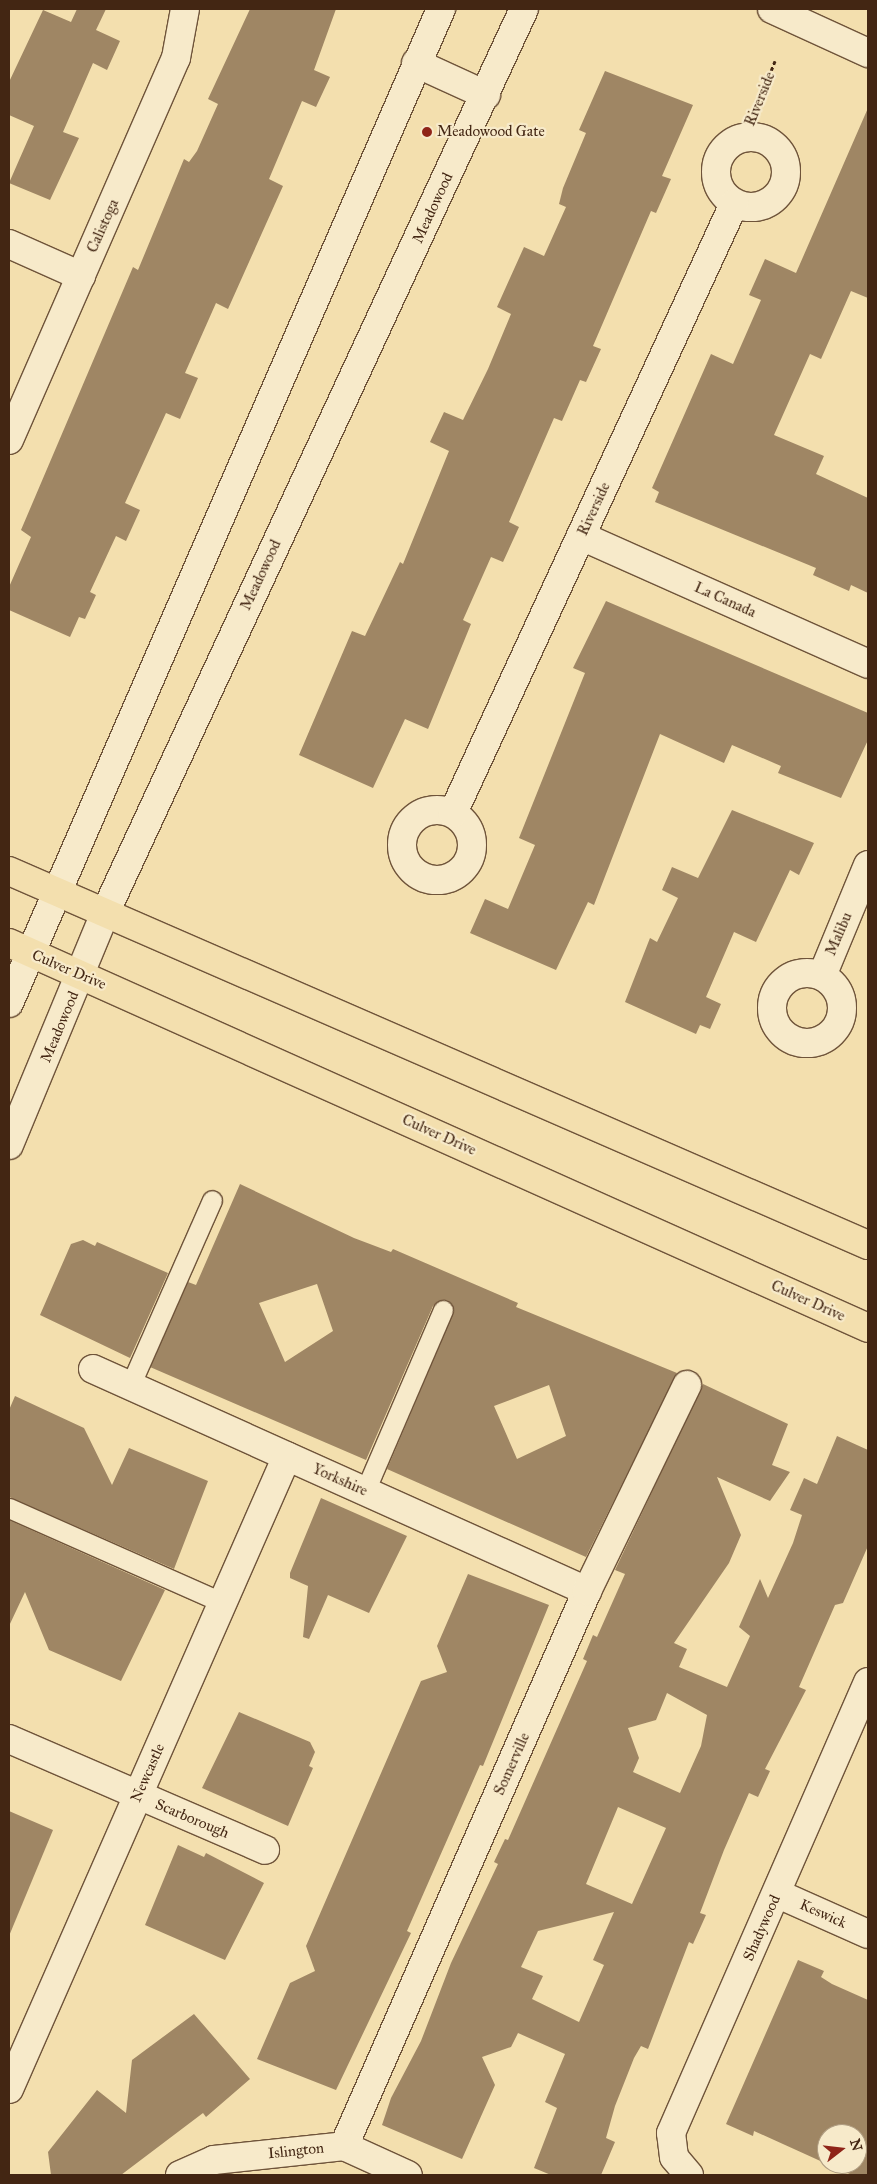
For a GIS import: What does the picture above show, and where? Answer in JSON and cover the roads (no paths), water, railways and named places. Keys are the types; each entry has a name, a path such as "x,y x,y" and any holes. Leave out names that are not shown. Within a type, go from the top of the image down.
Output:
{"main road":[{"path":"9,871 868,1245"},
{"name":"Culver Drive","path":"20,948 868,1328"}],"street":[{"name":"Calistoga","path":"9,440 176,58 185,9"},
{"path":"9,1003 20,948 59,893 416,63 441,9"},
{"name":"Meadowood","path":"9,1145 82,975 105,914 499,68 524,9"},
{"path":"776,9 868,54"},
{"path":"416,63 486,95"},
{"name":"Riverside","path":"746,137 774,144 783,156 786,178 776,198 764,206 734,204 723,195 715,167 721,153 746,137"},
{"name":"Riverside","path":"453,813 734,204"},
{"path":"9,244 81,276"},
{"name":"La Canada","path":"581,536 868,664"},
{"name":"Malibu","path":"822,976 868,865"},
{"name":"Yorkshire","path":"93,1369 587,1591"},
{"name":"Somerville","path":"344,2146 587,1591 687,1385"},
{"name":"Newcastle","path":"12,2072 137,1797 287,1456"},
{"name":"Shadywood","path":"687,2174 674,2157 671,2133 778,1894 868,1682"},
{"name":"Scarborough","path":"9,1738 137,1797 265,1850"},
{"name":"Keswick","path":"778,1894 868,1934"},
{"name":"Islington","path":"180,2175 214,2160 344,2146 408,2175"}],"lane":[{"path":"130,1386 212,1200"},
{"path":"365,1491 443,1310"},
{"path":"9,1508 223,1603"}],"place":[{"name":"Meadowood Gate","path":"427,132"}]}
